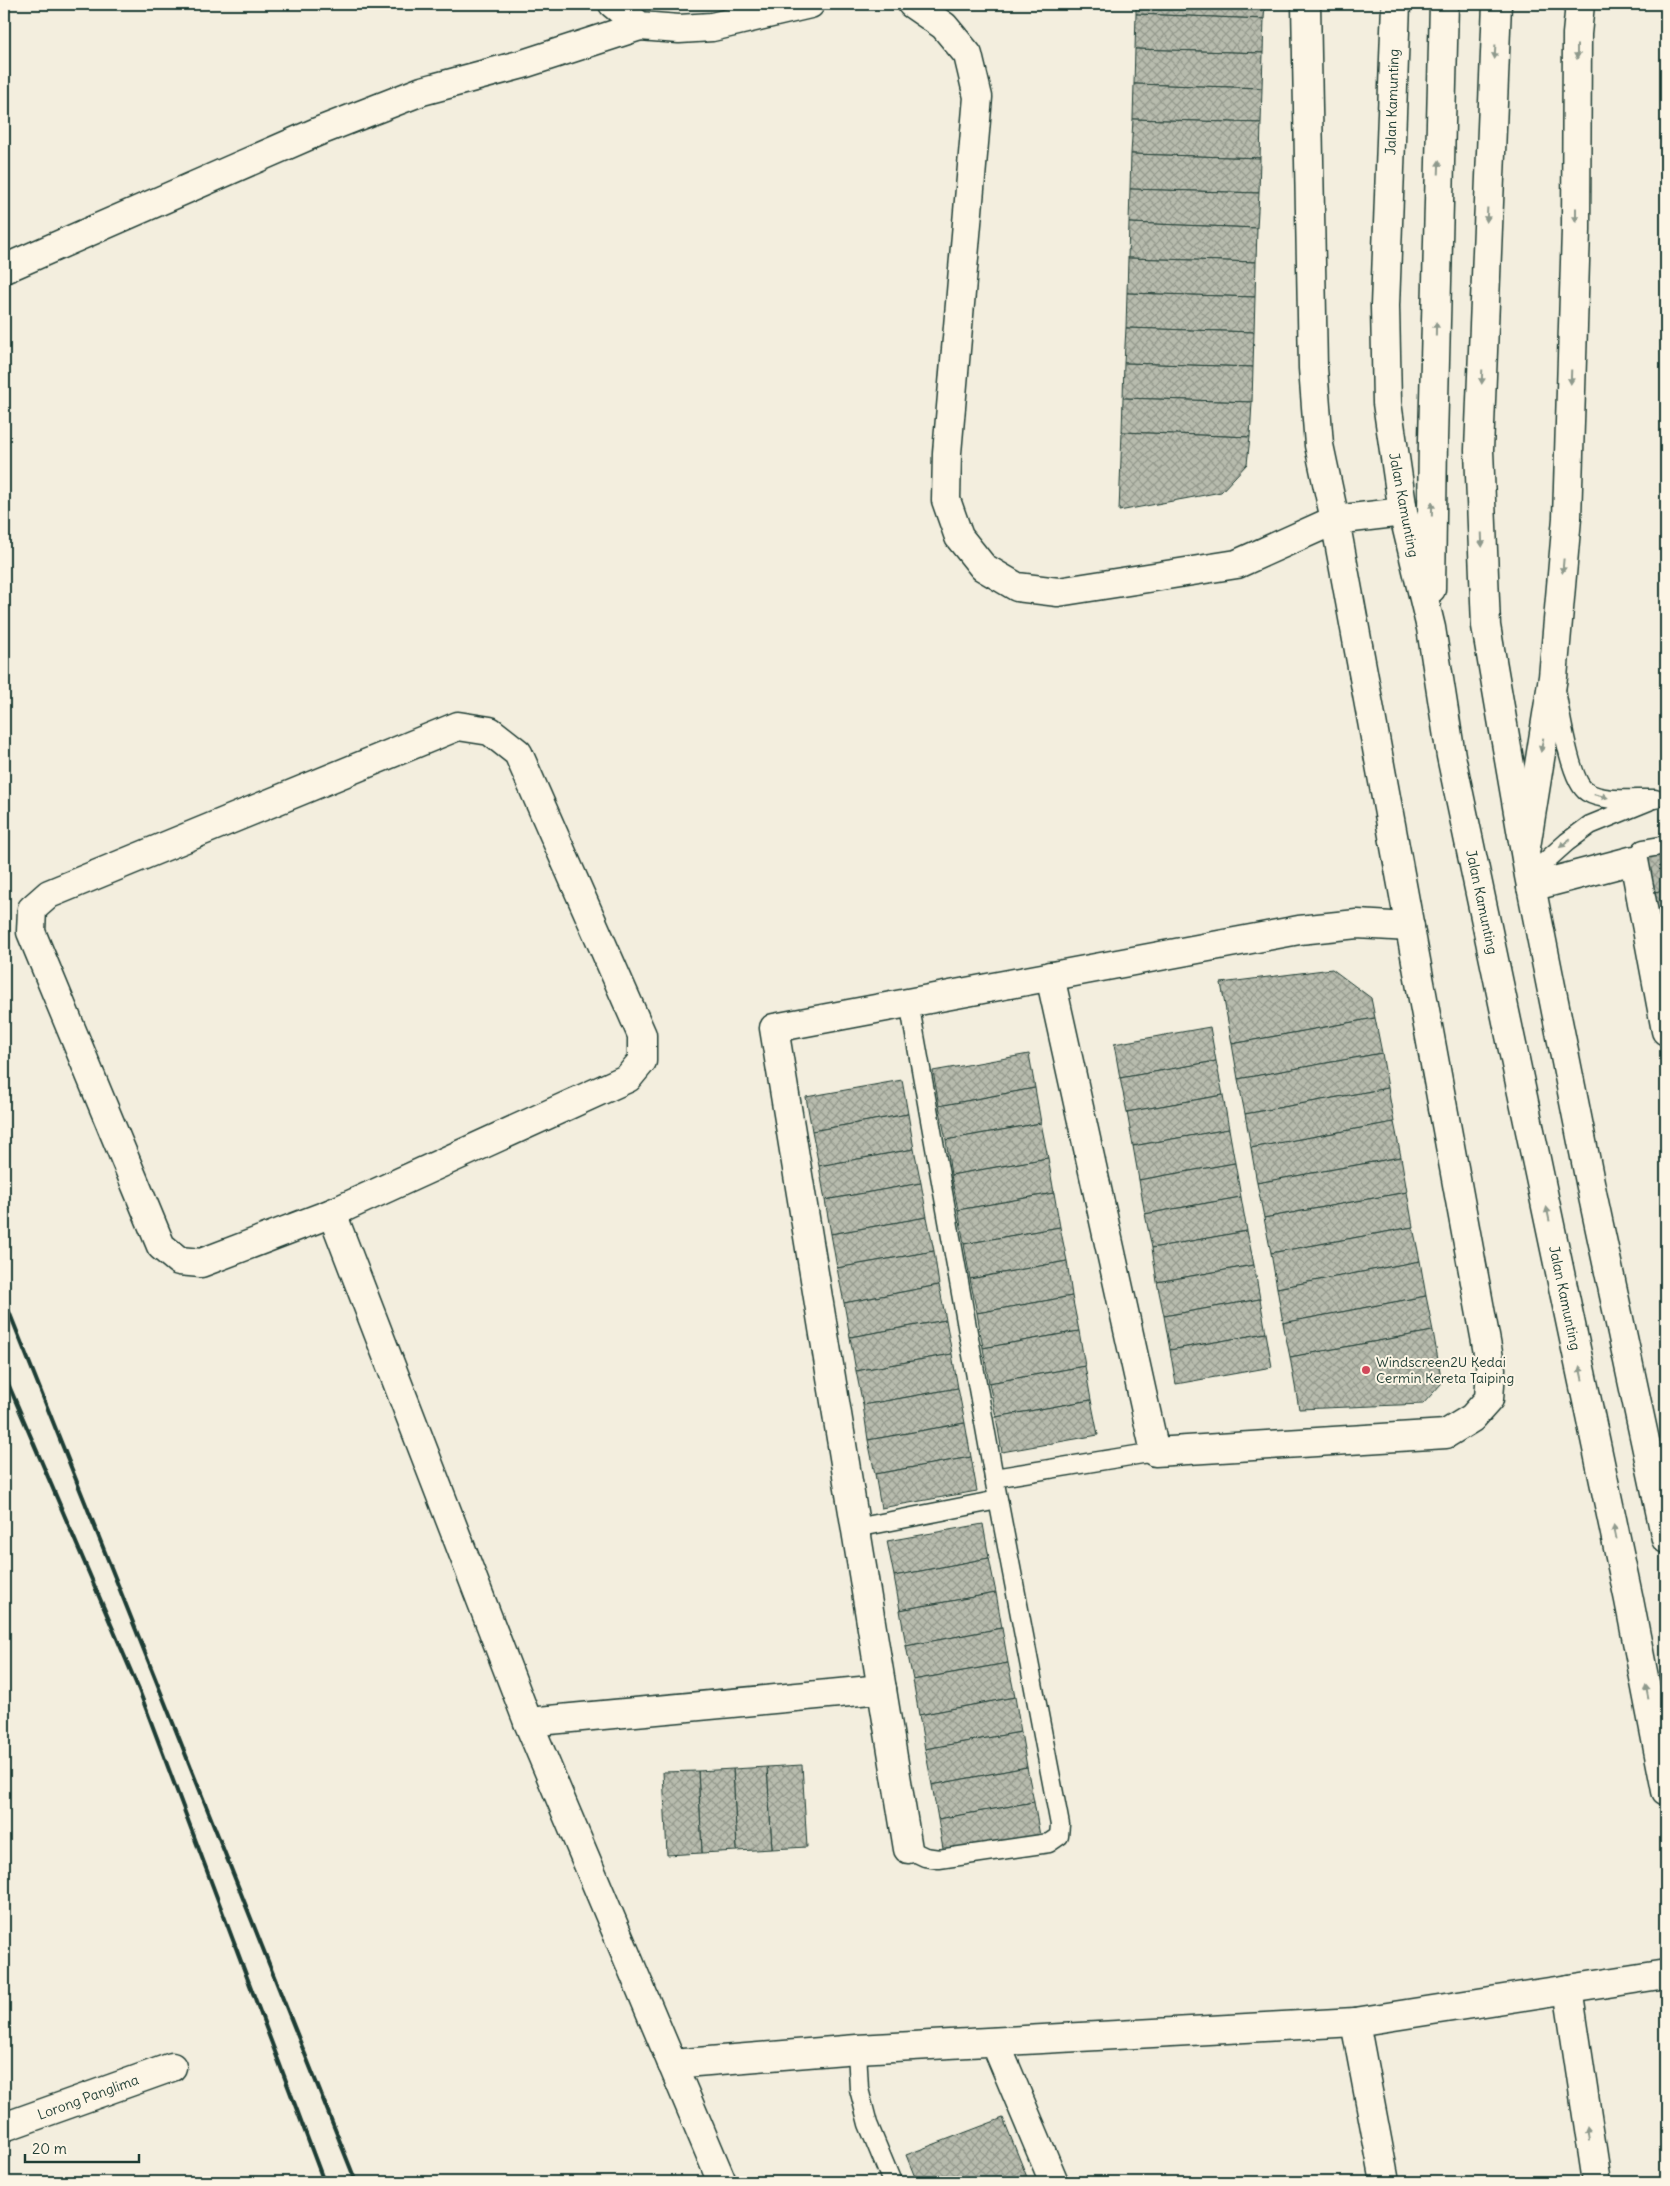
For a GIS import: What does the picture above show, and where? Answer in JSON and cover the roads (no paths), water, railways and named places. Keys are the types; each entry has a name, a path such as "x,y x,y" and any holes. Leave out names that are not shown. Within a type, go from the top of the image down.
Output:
{"street":[{"path":"614,4 640,26"},
{"path":"4,269 317,132 422,91 524,64 640,26 679,29 713,16 810,4"},
{"path":"912,4 944,26 968,55 978,97 948,443 946,500 960,537 983,567 1016,587 1058,592 1237,564 1335,520 1402,512"},
{"path":"1050,976 1155,1452 1446,1434 1472,1418 1489,1398 1491,1369 1320,445 1313,368 1306,4"},
{"name":"Jalan Kamunting","path":"1396,4 1385,306 1387,403 1402,512 1431,628 1451,756 1627,1590 1666,1791"},
{"path":"1431,628 1433,440 1444,4"},
{"path":"1497,4 1486,257 1480,460 1486,626 1528,872 1593,1197 1666,1539"},
{"path":"1528,872 1553,677 1567,518 1576,230 1577,34 1580,4"},
{"path":"458,726 490,731 518,753 642,1035 642,1061 628,1078 332,1213 202,1263 179,1261 161,1246 31,932 32,909 49,894 458,726"},
{"path":"1528,872 1634,860 1666,1031"},
{"path":"908,1849 774,1028 1299,930 1357,924 1410,927"},
{"path":"332,1213 528,1722 722,2182"},
{"path":"528,1722 882,1689"},
{"path":"672,2064 858,2049 1355,2022 1666,1974"},
{"path":"1568,1989 1597,2182"},
{"path":"1355,2022 1386,2182"},
{"path":"995,2042 1054,2182"},
{"name":"Lorong Panglima","path":"4,2128 172,2067"}],"lane":[{"path":"1553,677 1574,776 1586,791 1605,798 1661,798"},
{"path":"1528,872 1590,825 1661,798"},
{"path":"1634,860 1643,850 1666,845"},
{"path":"908,1849 925,1857 939,1859 1050,1843 1059,1836 1060,1825 998,1500 909,1002"},
{"path":"994,1478 1155,1452"},
{"path":"856,1528 998,1500"},
{"path":"858,2049 859,2088 868,2124 892,2182"}],"railway":[{"path":"4,1299 356,2182"},
{"path":"4,1374 139,1690 324,2182"}],"place":[{"name":"Windscreen2U Kedai Cermin Kereta Taiping","path":"1366,1370"}]}
